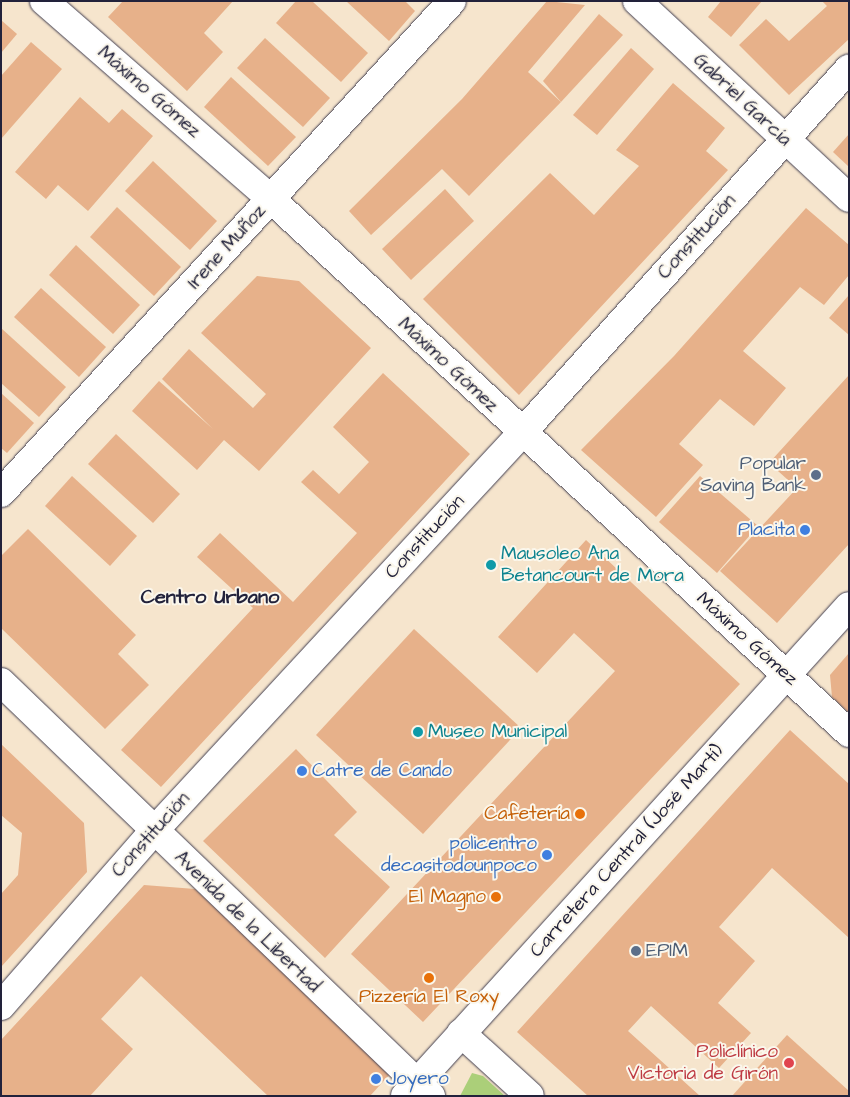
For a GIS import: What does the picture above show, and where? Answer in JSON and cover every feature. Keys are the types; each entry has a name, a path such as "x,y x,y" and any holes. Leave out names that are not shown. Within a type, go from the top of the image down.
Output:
{"main road":[{"name":"Máximo Gómez","path":"44,1 271,199 521,434 849,732"},
{"name":"Irene Muñoz","path":"1,493 452,1"},
{"name":"Gabriel García","path":"637,1 849,198"},
{"name":"Constitución","path":"1,1006 153,832 521,434 849,68"},
{"name":"Carretera Central (José Martí)","path":"418,1091 461,1033 849,606"},
{"name":"Avenida de la Libertad","path":"1,682 418,1091"},
{"path":"461,1033 530,1096"}],"green space":[{"path":"472,1073 483,1076 505,1096 460,1096"}],"building":[{"path":"123,1 233,1 204,33 223,52 187,91 108,17"},
{"path":"296,1 312,1 368,53 341,82 276,23"},
{"path":"346,1 405,1 415,11 389,41"},
{"path":"547,1 585,5 528,72 561,102 469,196 442,169 371,235 349,211 462,99"},
{"path":"721,1 762,1 731,37 708,17"},
{"path":"822,1 849,1 849,39 789,95 739,45 766,19 789,41 827,6"},
{"path":"599,14 623,35 561,102 543,81"},
{"path":"1,20 17,34 1,53"},
{"path":"265,38 330,98 303,127 237,68"},
{"path":"31,42 62,69 1,139 1,76"},
{"path":"631,48 654,69 597,135 573,115"},
{"path":"231,77 296,137 268,166 204,107"},
{"path":"673,83 725,128 706,151 728,170 519,395 423,299 550,173 594,215 639,166 616,150"},
{"path":"80,97 109,123 122,109 153,136 88,211 58,185 46,199 15,172"},
{"path":"849,134 849,167 833,152"},
{"path":"153,161 217,221 190,250 125,191"},
{"path":"445,189 474,221 411,280 382,249"},
{"path":"117,207 181,267 154,296 90,237"},
{"path":"806,208 849,245 849,275 824,305 800,287 743,351 786,388 754,426 720,399 679,444 703,465 656,517 581,450 674,356"},
{"path":"76,245 140,305 113,334 49,275"},
{"path":"257,276 299,281 371,348 259,471 224,440 197,470 132,411 159,381 213,429 162,379 189,349 253,408 266,394 201,333"},
{"path":"41,288 106,347 79,377 14,317"},
{"path":"849,295 849,335 829,318"},
{"path":"1,328 66,387 39,417 1,383"},
{"path":"383,373 470,454 161,787 121,750 253,608 197,557 220,533 293,602 357,533 301,482 313,470 339,494 369,462 333,427"},
{"path":"849,375 849,544 777,623 720,571 797,488 769,463"},
{"path":"1,393 34,423 7,453 1,448"},
{"path":"116,434 180,494 153,523 88,464"},
{"path":"72,476 137,536 110,566 45,506"},
{"path":"700,476 758,526 717,573 659,522"},
{"path":"28,529 136,635 118,654 149,685 105,729 1,628 1,556"},
{"path":"586,540 740,684 423,1022 351,954 615,671 574,633 537,673 498,637"},
{"name":"Museo Municipal","path":"414,629 521,728 423,834 316,735"},
{"path":"849,653 849,713 832,697 830,675"},
{"path":"790,730 849,784 849,938 772,868 719,927 755,961 718,1003 751,1033 719,1068 651,1006 628,1031 700,1096 588,1096 517,1032"},
{"path":"1,744 84,823 87,872 1,967 1,894 18,875 22,833 1,815"},
{"path":"296,749 357,812 334,835 390,887 325,958 203,841"},
{"path":"144,885 195,889 391,1073 370,1096 268,1096 141,976 101,1019 133,1049 90,1096 1,1096 1,1040"},
{"name":"Policlínico Victoria de Girón","path":"787,1035 849,1091 849,1096 732,1096"}],"place":[{"name":"Popular Saving Bank","path":"816,475"},
{"name":"Placita","path":"805,530"},
{"name":"Mausoleo Ana Betancourt de Mora","path":"491,565"},
{"name":"Museo Municipal","path":"418,732"},
{"name":"Catre de Cando","path":"302,771"},
{"name":"Cafetería","path":"580,814"},
{"name":"policentro decasitodounpoco","path":"547,855"},
{"name":"El Magno","path":"496,897"},
{"name":"EPIM","path":"636,951"},
{"name":"Pizzería El Roxy","path":"429,978"},
{"name":"Policlínico Victoria de Girón","path":"789,1063"},
{"name":"Joyero","path":"376,1079"}],"district":[{"name":"Centro Urbano","path":"210,597"}]}
